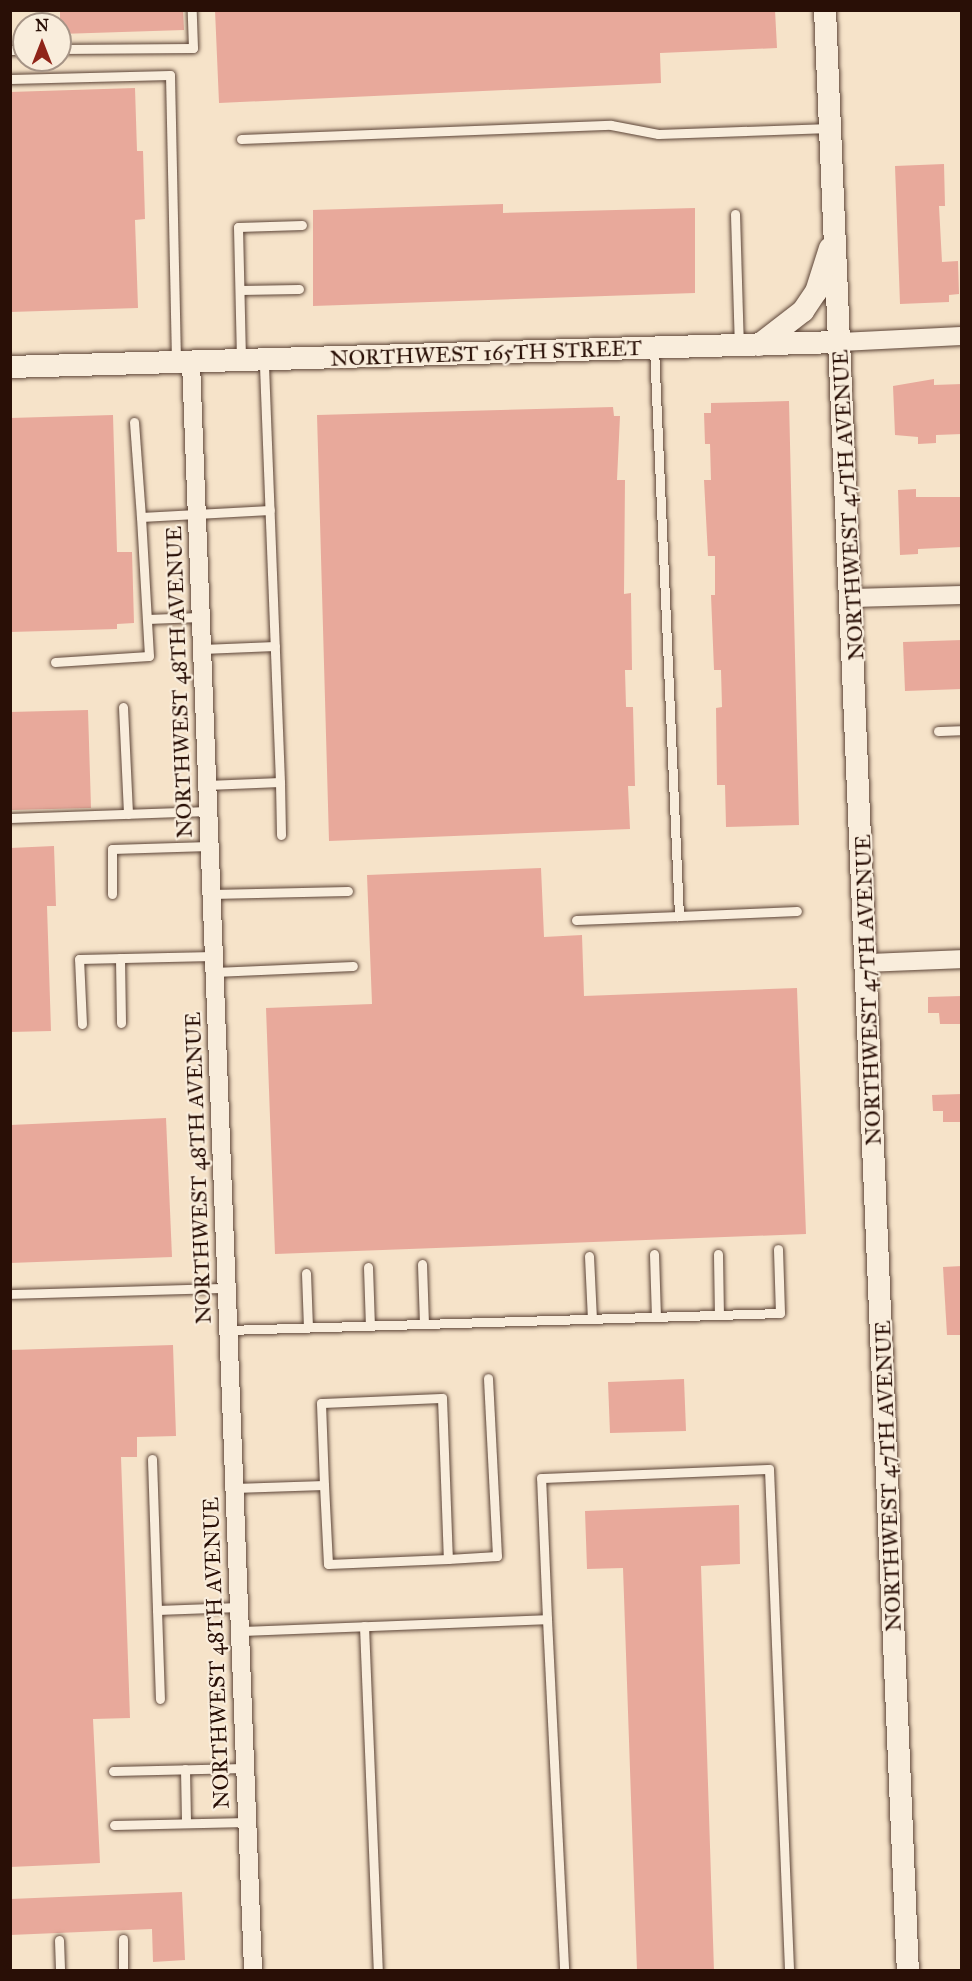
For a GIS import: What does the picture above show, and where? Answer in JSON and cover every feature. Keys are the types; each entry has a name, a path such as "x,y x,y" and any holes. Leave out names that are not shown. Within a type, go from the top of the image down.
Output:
{"street":[{"name":"NORTHWEST 47TH AVENUE","path":"825,10 852,598 908,1971"},
{"path":"749,345 803,311 816,292 835,232"},
{"name":"NORTHWEST 165TH STREET","path":"10,367 749,345 962,336"},
{"name":"NORTHWEST 48TH AVENUE","path":"183,363 196,514 202,649 253,1971"},
{"path":"852,598 962,595"},
{"path":"867,963 962,959"}],"lane":[{"path":"72,50 193,48 192,10"},
{"path":"10,78 170,75 183,363"},
{"path":"241,139 611,125 658,134 830,128"},
{"path":"735,214 749,345"},
{"path":"241,361 238,227 302,225"},
{"path":"240,290 299,289"},
{"path":"654,348 679,916"},
{"path":"264,360 281,835"},
{"path":"55,662 150,656 134,422"},
{"path":"141,517 270,510"},
{"path":"147,619 200,617"},
{"path":"202,649 275,646"},
{"path":"123,707 128,814"},
{"path":"938,731 962,730"},
{"path":"207,785 280,782"},
{"path":"10,818 208,811"},
{"path":"112,894 111,849 209,846"},
{"path":"211,894 348,891"},
{"path":"576,920 797,911"},
{"path":"120,958 121,1023"},
{"path":"82,1024 79,960 120,958 214,964 353,966"},
{"path":"228,1330 780,1312 778,1249"},
{"path":"654,1254 656,1317"},
{"path":"718,1254 719,1315"},
{"path":"590,1256 592,1319"},
{"path":"422,1264 424,1324"},
{"path":"368,1267 370,1326"},
{"path":"306,1273 308,1327"},
{"path":"10,1294 226,1288"},
{"path":"448,1559 442,1398 321,1403 328,1564 448,1559 496,1556 488,1378"},
{"path":"152,1459 160,1699"},
{"path":"564,1971 541,1478 769,1468 789,1971"},
{"path":"234,1488 324,1485"},
{"path":"157,1610 239,1607"},
{"path":"240,1631 547,1619"},
{"path":"364,1626 378,1971"},
{"path":"113,1771 245,1768"},
{"path":"185,1769 186,1823"},
{"path":"114,1825 247,1822"},
{"path":"123,1939 123,1971"},
{"path":"59,1940 60,1971"}],"building":[{"path":"60,10 183,10 184,30 72,34 72,12 60,12"},
{"path":"215,10 775,10 777,48 660,53 661,83 219,103"},
{"path":"135,88 137,151 143,151 145,219 135,220 138,308 10,312 10,92"},
{"path":"944,164 945,206 939,206 942,262 958,261 959,294 949,295 949,302 900,304 895,166"},
{"path":"503,204 503,213 695,208 695,293 313,306 313,210"},
{"path":"934,379 934,385 962,384 962,434 936,435 936,443 918,444 918,437 895,435 893,386"},
{"path":"789,401 799,825 726,827 725,785 717,785 716,708 722,707 721,670 714,670 711,595 715,595 715,556 708,556 704,480 711,480 710,444 705,444 704,413 711,413 711,403"},
{"path":"613,407 614,416 620,416 617,480 625,480 624,594 631,593 632,670 625,670 626,707 633,707 635,786 628,786 630,829 329,841 317,415"},
{"path":"113,415 117,552 132,552 134,623 117,624 117,629 10,632 10,418"},
{"path":"916,489 916,497 962,497 962,547 918,549 918,554 900,555 898,490"},
{"path":"962,640 962,689 905,691 903,642"},
{"path":"88,710 91,808 10,810 10,712"},
{"path":"54,846 56,906 47,906 51,1031 10,1032 10,848"},
{"path":"541,868 544,937 582,935 584,996 797,988 806,1234 275,1254 266,1008 372,1004 367,875"},
{"path":"962,996 962,1024 940,1024 939,1013 928,1013 928,997"},
{"path":"962,1094 962,1122 943,1122 943,1111 933,1111 932,1095"},
{"path":"166,1118 172,1257 10,1263 10,1125"},
{"path":"962,1266 962,1335 947,1335 943,1267"},
{"path":"173,1345 176,1436 137,1437 137,1457 121,1457 130,1718 93,1719 100,1863 10,1867 10,1350"},
{"path":"684,1379 686,1431 610,1433 608,1382"},
{"path":"739,1505 740,1564 701,1566 714,1971 637,1971 623,1568 587,1569 585,1511"},
{"path":"182,1892 185,1960 153,1962 152,1929 10,1935 10,1899"}]}
